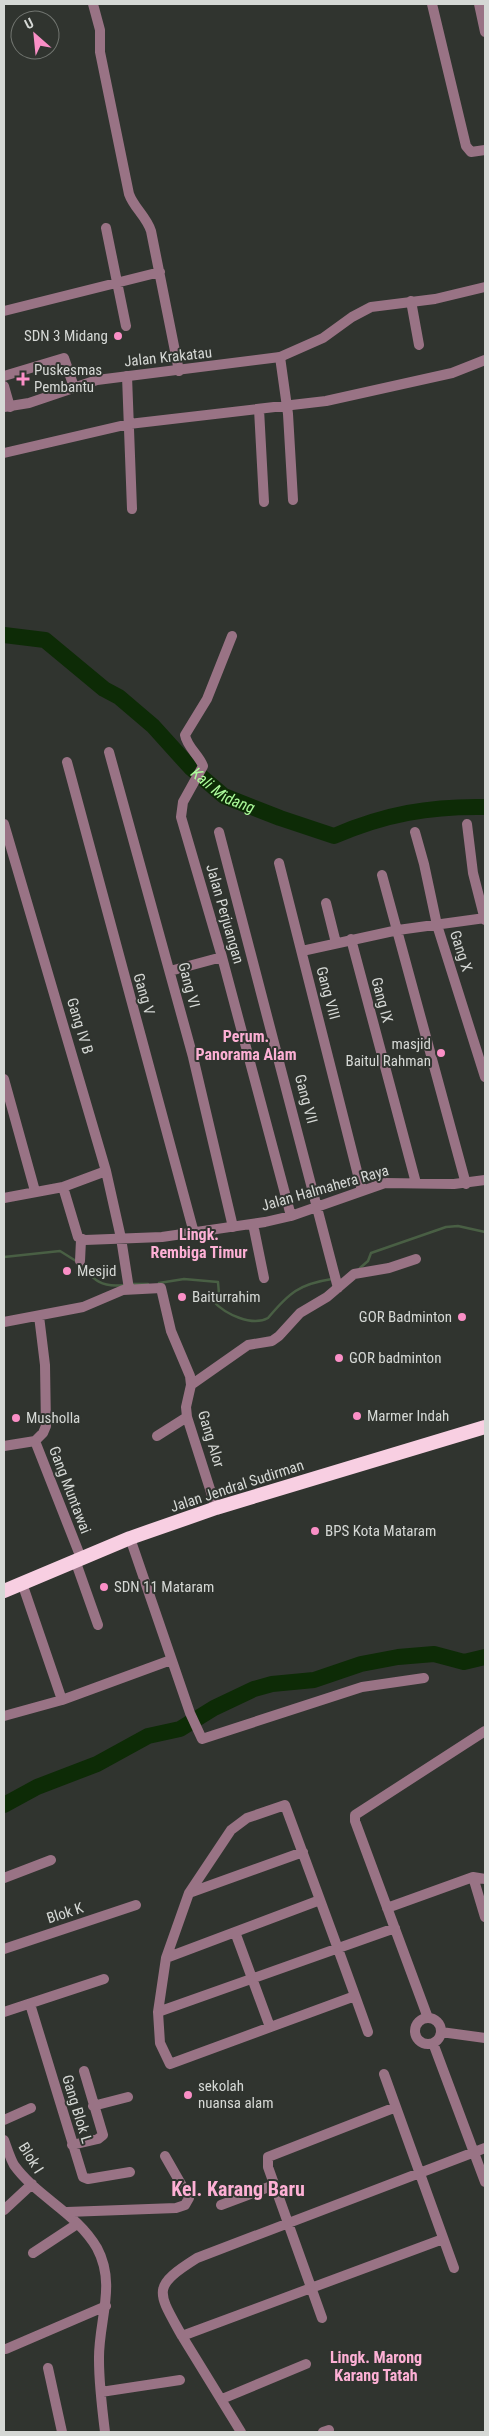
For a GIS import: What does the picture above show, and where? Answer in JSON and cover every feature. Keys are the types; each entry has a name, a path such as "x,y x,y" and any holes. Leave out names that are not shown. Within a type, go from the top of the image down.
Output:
{"highway":[{"name":"Jalan Jendral Sudirman","path":"4,1591 130,1538 216,1508 485,1426"}],"street":[{"path":"93,4 100,34 100,52 129,194 133,204 149,223 179,371"},
{"path":"432,4 466,146 471,152 485,150"},
{"path":"478,4 485,32"},
{"path":"106,228 126,326"},
{"path":"4,311 160,272"},
{"name":"Jalan Krakatau","path":"7,407 43,399 90,382 280,357 323,338 352,317 372,307 451,296 485,287"},
{"path":"411,301 419,345"},
{"path":"280,357 287,407 292,500"},
{"path":"4,376 64,358 74,387"},
{"path":"4,453 27,446 129,424 336,400 445,375 485,360"},
{"path":"127,376 132,509"},
{"path":"4,386 7,407"},
{"path":"259,409 264,502"},
{"name":"Jalan Perjuangan","path":"232,636 207,699 185,735 187,742 198,755 202,766 183,802 181,817 222,957 290,1216"},
{"name":"Gang VI","path":"109,752 204,1100 233,1227"},
{"name":"Gang V","path":"67,762 194,1233"},
{"name":"Gang IV B","path":"4,824 9,858 73,1053 106,1172 121,1238"},
{"path":"302,951 398,930 485,918 473,873 467,824"},
{"name":"Gang VII","path":"219,832 337,1282"},
{"name":"Gang X","path":"415,832 437,925 485,1077"},
{"name":"Gang VIII","path":"279,862 362,1190"},
{"path":"382,875 466,1184"},
{"path":"326,903 336,943"},
{"name":"Gang IX","path":"351,939 416,1184"},
{"path":"170,971 222,957"},
{"path":"4,1079 35,1191"},
{"path":"4,1198 63,1187 106,1172"},
{"name":"Jalan Halmahera Raya","path":"81,1240 194,1233 253,1224 290,1216 362,1190 394,1182 466,1184 485,1180"},
{"path":"63,1187 81,1240 80,1261"},
{"path":"253,1224 264,1278"},
{"path":"4,1322 83,1307 128,1286 121,1238"},
{"path":"191,1385 248,1345 272,1341 300,1313 337,1282 354,1274 389,1268 416,1259"},
{"name":"Gang Alor","path":"128,1286 161,1288 171,1331 190,1376 191,1385 186,1402 187,1416 216,1508"},
{"name":"Gang Muntawai","path":"39,1316 45,1365 46,1426 43,1433 35,1441 78,1559 98,1625"},
{"path":"157,1436 187,1416"},
{"path":"4,1446 35,1441"},
{"path":"130,1538 164,1632 171,1660 194,1725 202,1739 208,1739 362,1687 424,1678"},
{"path":"22,1583 62,1700"},
{"path":"4,1716 62,1700 171,1660"},
{"path":"428,2018 355,1815 485,1731"},
{"path":"355,1996 170,2064 160,2043 158,2012 166,1958 189,1893 231,1830 247,1818 286,1805 320,1900 338,1949 355,1996 368,2032"},
{"path":"189,1893 303,1852"},
{"path":"4,1878 51,1860"},
{"path":"387,1908 473,1877 485,1879"},
{"path":"473,1877 485,1917"},
{"path":"166,1958 320,1900"},
{"name":"Blok K","path":"4,1949 136,1905"},
{"path":"158,2012 395,1928"},
{"path":"235,1932 270,2027"},
{"path":"4,2012 104,1979"},
{"name":"Gang Blok L","path":"30,2004 72,2145 85,2178 130,2172"},
{"path":"428,2018 438,2022 441,2032 438,2039 433,2043 423,2043 415,2034 418,2022 428,2018"},
{"path":"441,2032 485,2038"},
{"path":"433,2043 485,2182"},
{"path":"72,2145 98,2139 102,2135 84,2072"},
{"path":"384,2074 454,2268"},
{"path":"93,2106 128,2098"},
{"path":"322,2318 267,2162 271,2155 396,2107"},
{"path":"4,2120 31,2108"},
{"name":"Blok I","path":"4,2140 9,2164 32,2184 4,2210"},
{"path":"240,2432 222,2399 182,2336 162,2298 162,2288 168,2278 211,2251 485,2148"},
{"path":"67,2212 176,2208 185,2205 189,2198 165,2156"},
{"path":"32,2184 67,2212 91,2240 102,2259 107,2277 106,2306 100,2340 101,2392 105,2432"},
{"path":"221,2205 274,2185"},
{"path":"33,2253 77,2224"},
{"path":"182,2336 443,2239"},
{"path":"6,2349 106,2306"},
{"path":"222,2399 306,2364"},
{"path":"48,2368 62,2432"},
{"path":"101,2392 180,2380"}],"waterway":[{"name":"Kali Midang","path":"4,635 45,640 104,689 119,697 153,726 191,768 224,796 280,818 334,836 371,822 408,813 445,808 485,807"},
{"path":"360,1268 368,1261 371,1253 446,1227 458,1226 485,1232"},
{"path":"4,1257 60,1251 76,1261"},
{"path":"81,1264 99,1282 116,1286 124,1285"},
{"path":"159,1283 184,1279 218,1282 219,1294 213,1301 224,1310 239,1318 254,1321 268,1318 282,1302 303,1287 332,1279"},
{"path":"131,1284 148,1284"},
{"path":"4,1805 37,1787 97,1764 148,1736 180,1729 214,1708 254,1689 272,1684 314,1680 361,1664 398,1657 434,1654 464,1662 485,1657"}],"place":[{"name":"SDN 3 Midang","path":"118,336"},
{"name":"Puskesmas Pembantu","path":"23,379"},
{"name":"masjid Baitul Rahman","path":"441,1053"},
{"name":"Mesjid","path":"67,1271"},
{"name":"Baiturrahim","path":"182,1297"},
{"name":"GOR Badminton","path":"462,1317"},
{"name":"GOR badminton","path":"339,1358"},
{"name":"Marmer Indah","path":"357,1416"},
{"name":"Musholla","path":"16,1418"},
{"name":"BPS Kota Mataram","path":"315,1531"},
{"name":"SDN 11 Mataram","path":"104,1587"},
{"name":"sekolah nuansa alam","path":"188,2095"}],"district":[{"name":"Perum. Panorama Alam","path":"246,1045"},
{"name":"Lingk. Rembiga Timur","path":"199,1243"},
{"name":"Kel. Karang Baru","path":"238,2189"},
{"name":"Lingk. Marong Karang Tatah","path":"376,2366"}]}
